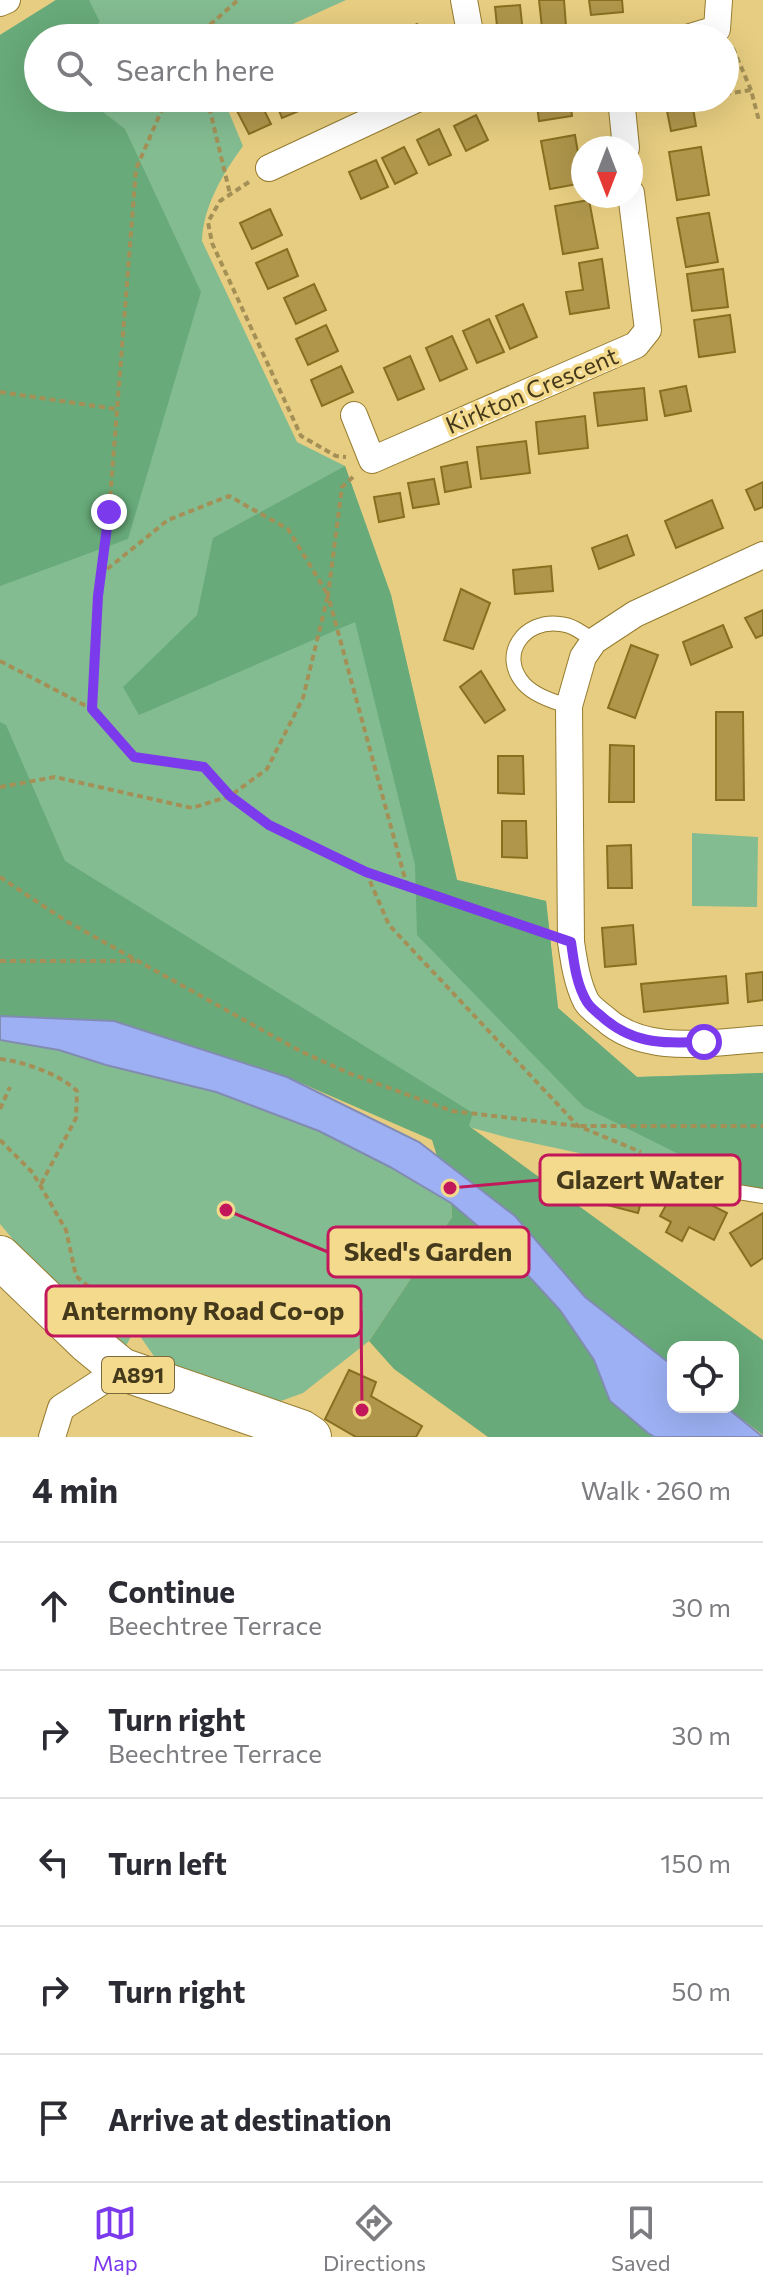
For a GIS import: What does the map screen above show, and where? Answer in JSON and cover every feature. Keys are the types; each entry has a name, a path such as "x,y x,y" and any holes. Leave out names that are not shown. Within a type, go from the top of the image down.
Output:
{"main road":[{"name":"A891","path":"0,1257 87,1341 117,1365 301,1431 310,1437"}],"street":[{"path":"0,3 7,0"},
{"path":"464,0 468,24"},
{"path":"269,168 389,112"},
{"path":"622,112 625,136"},
{"name":"Kirkton Crescent","path":"372,460 636,345 648,330 633,208"},
{"path":"354,415 372,460"},
{"path":"763,555 635,614 594,641 583,657 569,706 571,942 575,971 587,1003 631,1037 657,1043 763,1039"},
{"path":"51,1436 61,1408 117,1365"}],"lane":[{"path":"569,706 554,702 526,685 516,672 512,659 514,648 521,636 531,628 544,625 561,624 594,641"},
{"path":"592,1163 665,1180 763,1196"}],"path":[{"path":"211,24 238,0"},
{"path":"739,58 758,117 763,115"},
{"path":"739,92 751,90"},
{"path":"92,709 136,169 161,112"},
{"path":"210,112 230,194"},
{"path":"269,168 220,201 208,222 212,243 301,436 336,456 372,460"},
{"path":"0,392 117,410"},
{"path":"0,787 55,777 192,808 230,796 267,769 303,698 328,595 342,487 372,460"},
{"path":"101,574 168,520 229,496 288,529 328,595 407,886"},
{"path":"0,661 92,709 134,757 204,767 230,796 269,825 366,872 571,942"},
{"path":"366,872 389,925 578,1126 646,1155"},
{"path":"0,877 66,921 300,1051 452,1111 578,1126 763,1126"},
{"path":"0,961 137,961"},
{"path":"0,1059 67,1082 77,1091 76,1118 40,1186"},
{"path":"0,1109 10,1087"},
{"path":"0,1140 33,1173 66,1230 76,1276 95,1292 117,1319 123,1342 117,1365"}],"green space":[{"path":"56,0 346,0 293,24 24,24 24,112 229,112 243,146 215,191 206,216 202,241 297,442 345,466 391,595 457,880 546,901 558,1008 637,1077 763,1073 751,1190 509,1138 0,998 0,35"},
{"path":"56,0 89,0 100,22 98,24 24,24 24,112 103,112 125,129 201,292 128,539 0,586 0,35"},
{"path":"345,466 391,595 457,880 546,901 558,1008 637,1077 763,1073 763,1191 751,1190 584,1107 417,935 415,865 355,622 139,715 123,687 197,615 213,538"},
{"path":"0,722 6,725 65,861 473,1113 469,1126 763,1340 763,1435 734,1413 739,1413 739,1341 667,1341 667,1361 585,1297 515,1216 437,1156 432,1140 287,1077 114,1021 0,1016"},
{"path":"692,833 758,837 757,907 692,906"},
{"path":"0,1040 59,1050 216,1092 319,1131 451,1203 452,1217 369,1341 303,1393 270,1405 156,1359 135,1329 126,1346 42,1274 0,1224"},
{"path":"451,1203 500,1245 560,1310 594,1360 610,1401 655,1437 488,1437 394,1369 369,1341 452,1217"}],"water":[{"path":"0,1016 114,1021 287,1077 419,1142 515,1216 585,1297 667,1361 667,1413 733,1413 763,1437 655,1437 648,1433 610,1401 594,1360 560,1310 500,1245 451,1203 390,1167 319,1131 216,1092 59,1050 0,1040"}],"building":[{"path":"539,0 564,0 566,24 542,24"},
{"path":"589,0 622,0 623,12 591,15"},
{"path":"520,5 522,24 497,24 495,7"},
{"path":"238,112 265,112 271,124 249,134"},
{"path":"280,112 297,112 282,118"},
{"path":"538,112 572,112 572,116 539,121"},
{"path":"667,112 694,112 696,126 671,131"},
{"path":"476,115 488,140 466,151 454,126"},
{"path":"439,129 451,155 429,165 417,140"},
{"path":"575,135 571,136 571,185 550,189 541,141"},
{"path":"404,147 417,173 395,184 382,158"},
{"path":"701,147 709,195 677,200 669,152"},
{"path":"376,160 388,187 361,199 349,172"},
{"path":"571,203 571,208 590,208 598,248 563,254 555,206"},
{"path":"270,209 282,235 252,249 240,223"},
{"path":"709,213 718,262 686,267 677,218"},
{"path":"287,249 298,276 268,289 256,263"},
{"path":"602,259 609,308 570,314 566,292 583,290 579,263"},
{"path":"723,269 728,307 692,311 687,274"},
{"path":"314,284 326,310 296,324 284,298"},
{"path":"523,304 537,337 510,349 496,316"},
{"path":"730,315 735,352 699,357 694,320"},
{"path":"489,319 504,352 477,363 463,331"},
{"path":"326,325 338,351 308,365 296,339"},
{"path":"452,336 467,369 440,381 426,348"},
{"path":"410,356 424,389 398,400 384,368"},
{"path":"341,366 353,392 322,406 311,380"},
{"path":"686,386 691,411 665,416 660,391"},
{"path":"644,388 647,420 598,426 594,393"},
{"path":"585,416 588,448 539,454 536,422"},
{"path":"526,441 530,473 481,479 477,447"},
{"path":"467,462 471,487 445,492 441,467"},
{"path":"434,479 439,504 413,508 408,483"},
{"path":"763,482 763,507 755,510 746,490"},
{"path":"400,493 404,517 379,522 374,497"},
{"path":"712,500 723,528 676,548 665,521"},
{"path":"627,535 634,555 599,569 592,548"},
{"path":"551,566 553,591 515,594 513,570"},
{"path":"461,589 490,603 473,649 444,640"},
{"path":"763,610 763,635 756,638 745,618"},
{"path":"723,625 732,647 691,665 683,642"},
{"path":"631,645 658,655 635,718 608,708"},
{"path":"481,671 505,710 485,723 460,687"},
{"path":"716,712 743,712 744,800 716,800"},
{"path":"610,745 634,746 634,802 609,802"},
{"path":"498,756 523,756 524,794 498,793"},
{"path":"502,821 526,821 527,858 502,857"},
{"path":"631,845 632,888 608,888 607,846"},
{"path":"633,925 636,964 605,967 602,928"},
{"path":"763,972 763,1000 748,1002 746,974"},
{"path":"726,976 728,1003 644,1012 641,984"},
{"path":"604,1173 646,1184 638,1213 596,1202"},
{"path":"676,1187 727,1213 714,1240 689,1227 682,1241 666,1232 671,1222 660,1216"},
{"path":"763,1213 763,1258 751,1266 730,1233"},
{"path":"349,1370 376,1382 371,1396 422,1426 416,1437 356,1437 325,1419"}],"place":[{"name":"Glazert Water","path":"450,1188"},
{"name":"Sked's Garden","path":"226,1210"},
{"name":"Antermony Road Co-op","path":"362,1410"}],"route":[{"path":"109,512 98,596 92,709 134,757 204,767 230,796 269,825 366,872 571,942 575,971 587,1003 608,1022 631,1037 657,1043 704,1042"}]}
